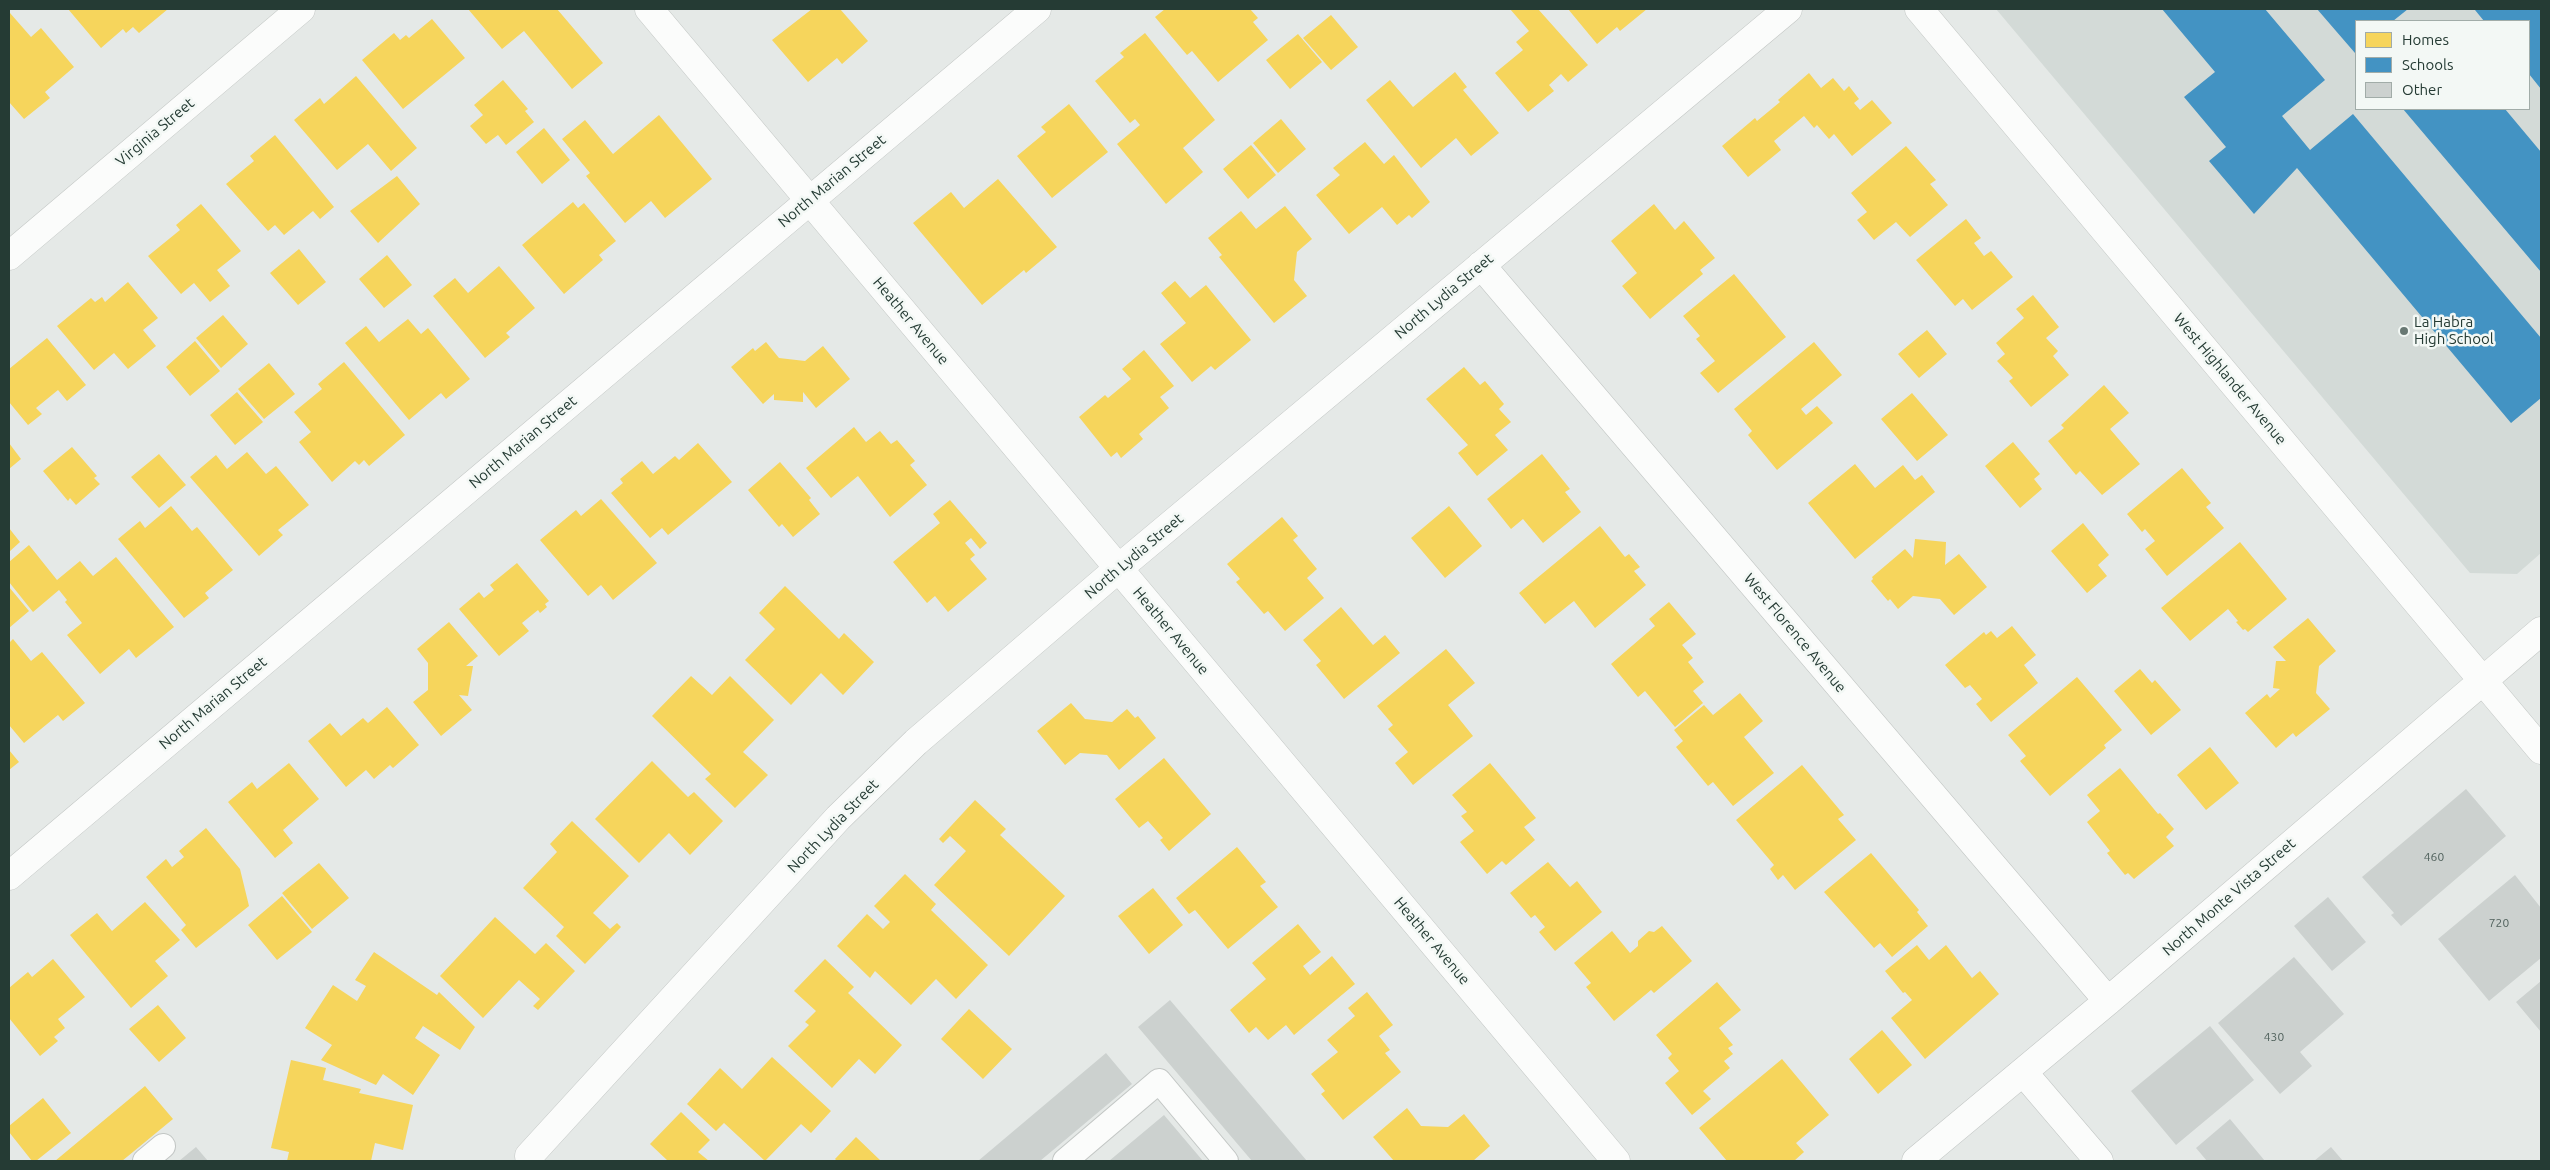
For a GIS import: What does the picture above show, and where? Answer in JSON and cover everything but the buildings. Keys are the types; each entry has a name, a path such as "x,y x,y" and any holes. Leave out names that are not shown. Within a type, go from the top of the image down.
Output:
{"street":[{"name":"Virginia Street","path":"9,256 300,9"},
{"name":"Heather Avenue","path":"649,9 1616,1161"},
{"name":"North Marian Street","path":"9,876 1036,9"},
{"name":"North Lydia Street","path":"529,1156 838,818 916,742 1119,568 1788,9"},
{"name":"West Highlander Avenue","path":"1920,9 2541,750"},
{"name":"West Florence Avenue","path":"1481,265 2108,1001"},
{"name":"North Monte Vista Street","path":"1916,1161 2108,1001 2541,631"},
{"path":"2023,1072 2099,1161"}],"lane":[{"path":"1064,1161 1159,1081 1226,1161"},
{"path":"145,1161 163,1146"}],"shaded area":[{"name":"La Habra High School","path":"1996,9 2541,9 2541,553 2517,574 2470,573"}],"place":[{"name":"La Habra High School","path":"2404,331"}]}
